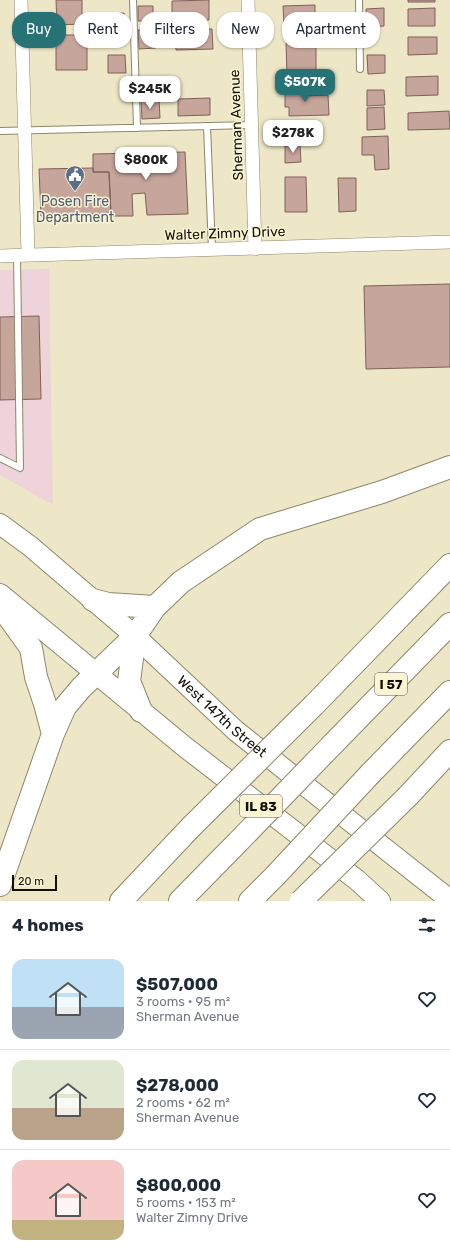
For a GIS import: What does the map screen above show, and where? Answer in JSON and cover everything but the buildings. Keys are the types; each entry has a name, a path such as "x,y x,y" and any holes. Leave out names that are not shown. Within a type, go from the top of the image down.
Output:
{"highway":[{"path":"0,884 53,734 65,707 81,688 135,636 155,607 182,582 260,529 382,492 450,467"},
{"path":"121,901 191,827 314,705 450,566"},
{"path":"93,600 108,604 155,607"},
{"path":"0,605 30,648 36,677 46,704 53,734"},
{"name":"I 57","path":"180,901 450,624"},
{"path":"135,636 129,681 141,711"},
{"path":"250,901 450,692"},
{"path":"301,901 408,796 450,752"}],"main road":[{"name":"West 147th Street","path":"0,524 30,546 135,636 236,731 450,900"},
{"name":"IL 83","path":"0,594 185,747 357,880 380,901"}],"street":[{"path":"21,0 24,131 22,255"},
{"name":"Sherman Avenue","path":"248,0 255,249"},
{"name":"Walter Zimny Drive","path":"0,256 450,242"}],"lane":[{"path":"133,0 137,128"},
{"path":"359,0 360,69"},
{"path":"1,133 24,131 252,125"},
{"path":"207,126 212,250"},
{"path":"0,458 20,468 22,255"}],"shaded area":[{"path":"49,269 53,505 0,475 0,270"}],"place":[{"name":"Posen Fire Department","path":"75,192"}]}
